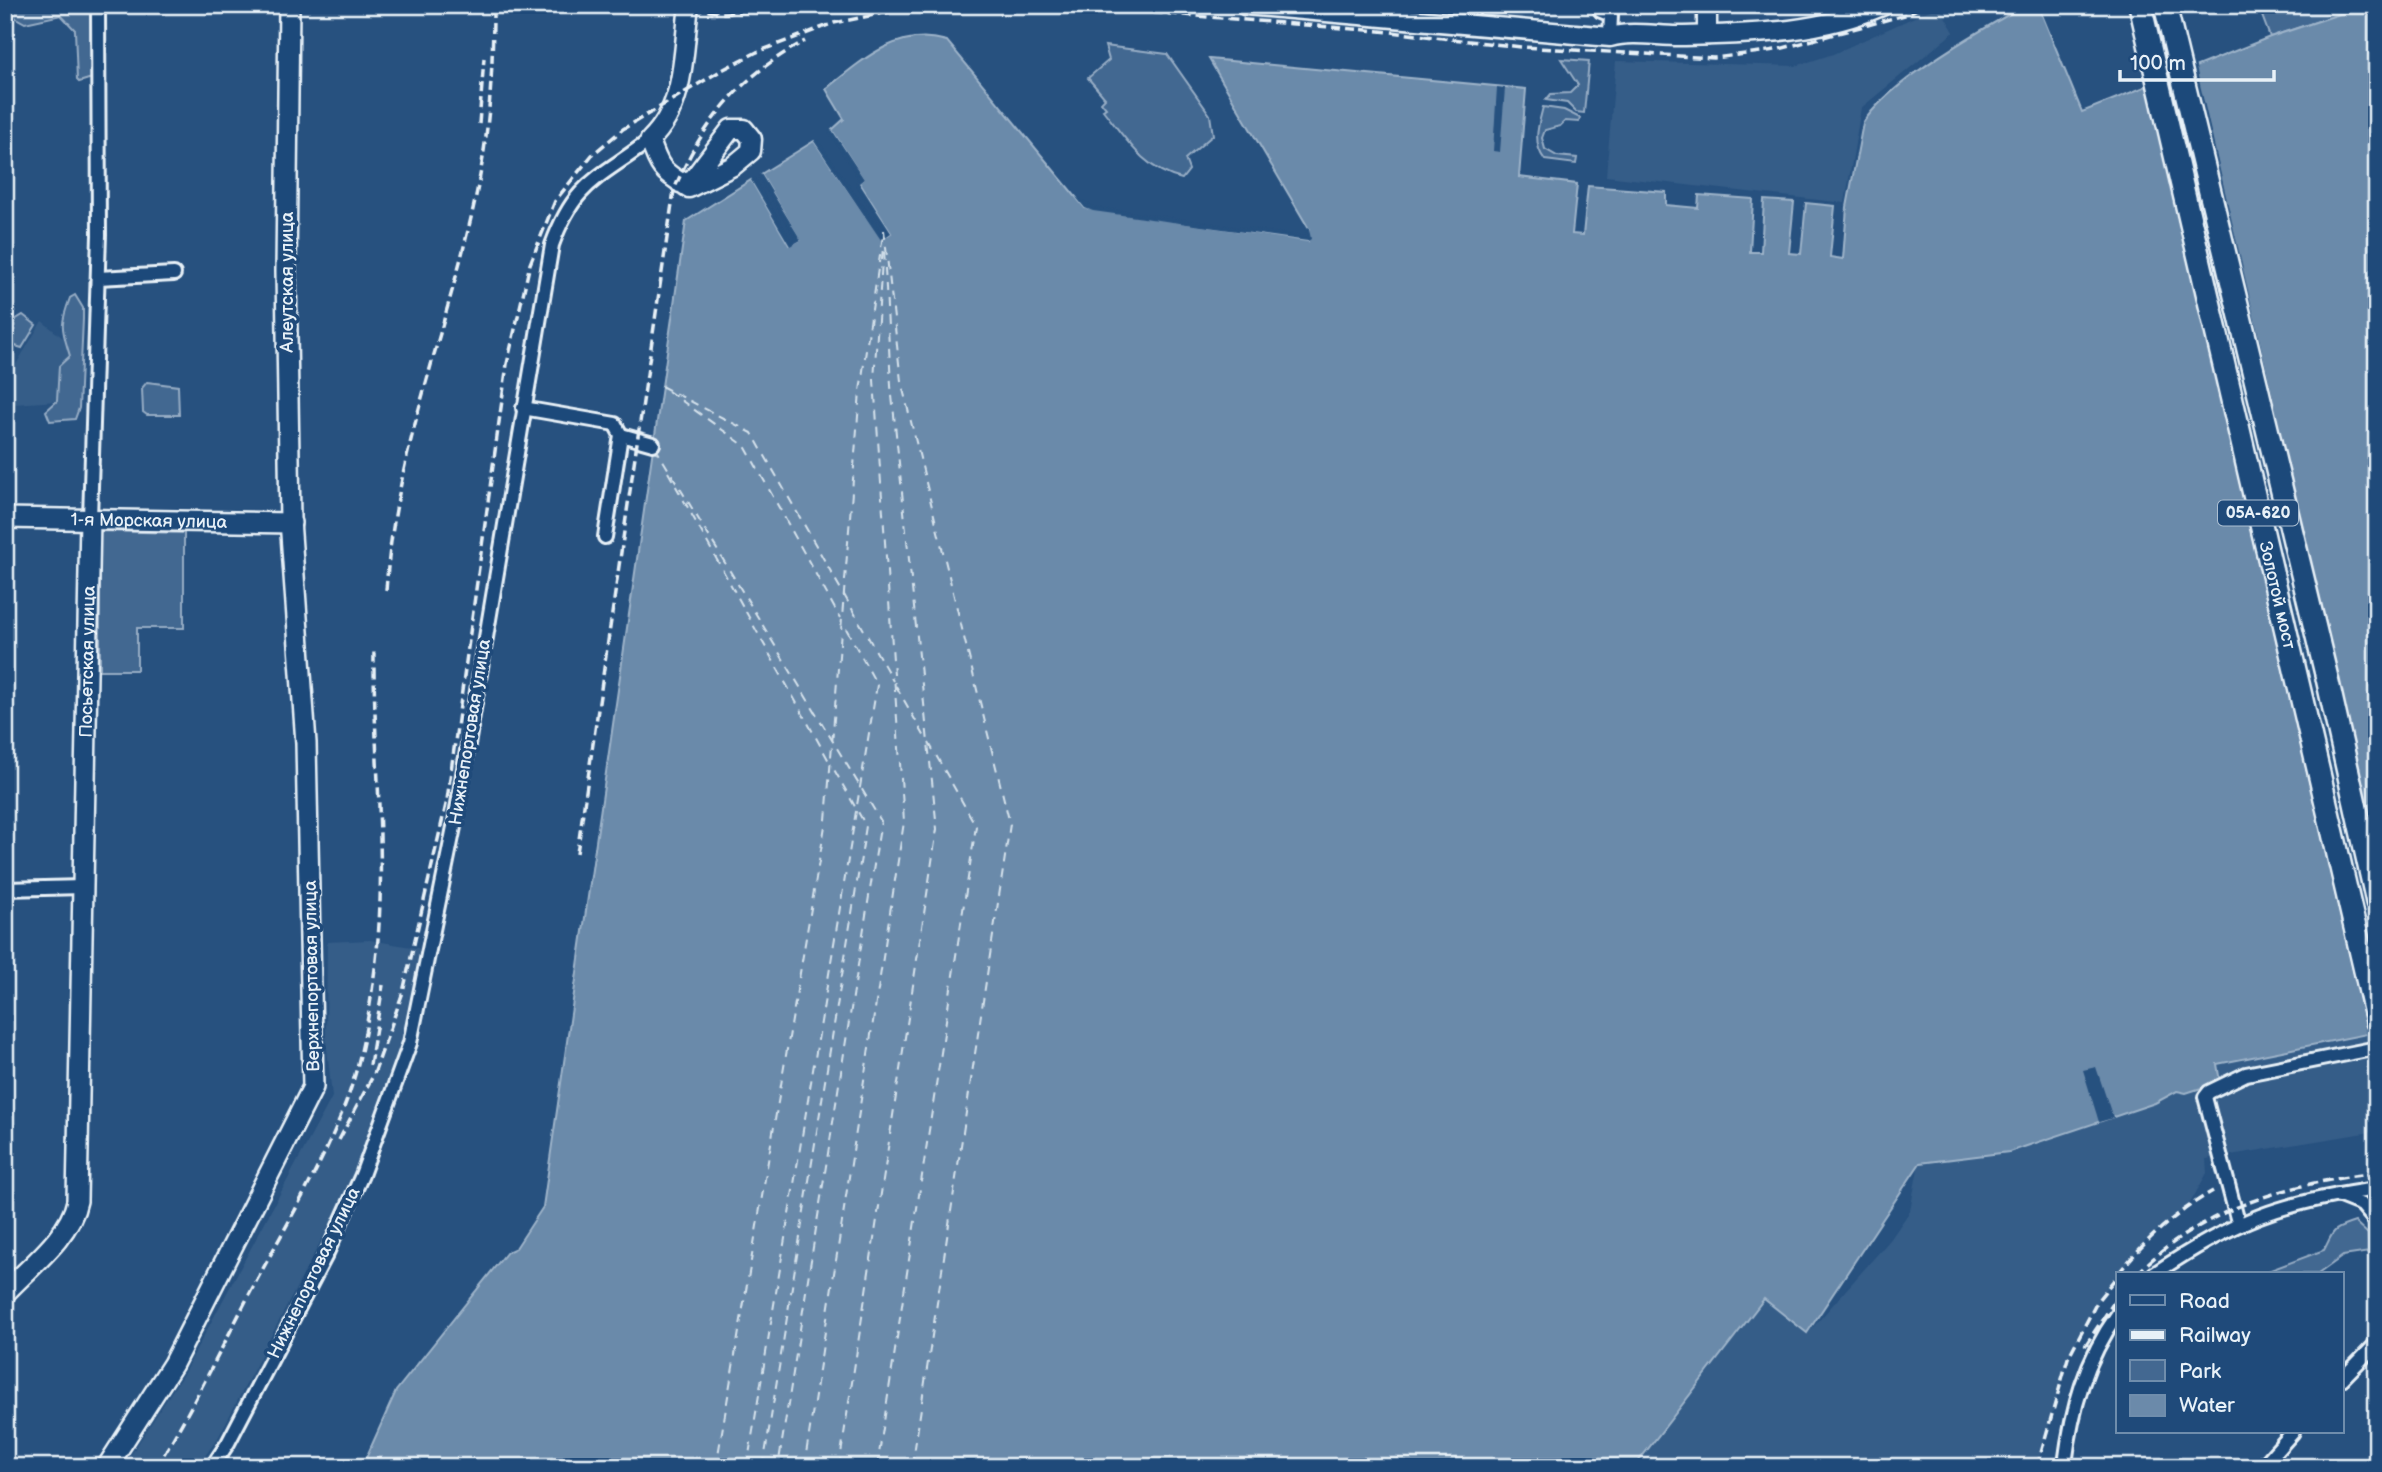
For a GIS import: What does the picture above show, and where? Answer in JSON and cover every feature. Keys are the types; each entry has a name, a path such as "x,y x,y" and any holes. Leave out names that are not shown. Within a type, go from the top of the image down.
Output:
{"highway":[{"name":"Золотой мост","path":"2140,5 2377,1021"},
{"name":"Золотой мост","path":"2165,5 2327,678 2377,902"}],"main road":[{"name":"Алеутская улица","path":"289,5 286,274 290,523 293,559"},
{"name":"Нижнепортовая улица","path":"650,140 668,120 677,96 689,5"},
{"path":"1245,5 1614,33 1707,35 1791,30 1839,22 1884,5"},
{"path":"1377,5 1614,33"},
{"path":"1707,5 1707,35"},
{"path":"650,140 660,166 670,179 680,183"},
{"name":"1-я Морская улица","path":"5,518 290,523"},
{"name":"Посьетская улица","path":"5,1293 61,1232 75,1211 79,1151 90,518"},
{"name":"Верхнепортовая улица","path":"107,1467 173,1364 313,1087 306,743 293,559"}],"street":[{"name":"Посьетская улица","path":"90,518 98,278 98,5"},
{"path":"1602,5 1601,11 1611,15 1614,33"},
{"name":"Нижнепортовая улица","path":"212,1467 228,1443 326,1255 362,1175 410,1043 456,822 552,245 563,215 589,184 650,140"},
{"path":"98,278 174,274"},
{"path":"523,408 615,424 621,435 605,537"},
{"path":"621,435 653,444"},
{"path":"5,889 83,887"},
{"path":"2238,1222 2205,1097 2209,1092 2246,1074 2377,1048"},
{"path":"2157,1272 2204,1240 2238,1222 2288,1206 2377,1189"},
{"path":"2336,1195 2362,1205 2377,1223"},
{"path":"2065,1464 2070,1420 2087,1367 2116,1317"},
{"path":"2344,1377 2377,1343"},
{"path":"2262,1467 2291,1434"}],"shaded area":[{"path":"1939,6 1954,32 1861,108 1845,203 1606,176 1616,61 1796,66 1833,54"},
{"path":"42,321 74,347 57,401 14,404 15,438 5,438 5,383"},
{"path":"370,940 423,949 402,1052 350,1185 218,1438 197,1467 123,1467 185,1371 332,1097 326,1038 327,942"},
{"path":"2377,1032 2377,1131 2206,1159 2207,1173 2189,1205 2143,1243 2120,1272 2116,1272 2116,1277 2098,1300 2068,1358 2037,1467 1634,1467 1764,1299 1808,1333 1890,1240 1910,1211 1919,1163 2010,1152 2155,1103 2177,1091 2219,1082 2216,1064"}],"green space":[{"path":"6,5 91,5 92,78 79,82 77,80 75,30 61,15 25,23 16,18"},
{"path":"2258,5 2367,5 2270,37"},
{"path":"1105,46 1167,54 1210,115 1213,135 1185,159 1189,170 1182,179 1169,175 1146,161 1103,110 1106,108 1101,102 1105,98 1088,78 1109,60"},
{"path":"1561,59 1589,61 1584,113 1576,112 1567,103 1546,100 1551,94 1570,93 1578,85"},
{"path":"1543,107 1564,110 1580,118 1579,122 1565,121 1560,126 1545,130 1542,138 1545,149 1557,156 1577,158 1576,164 1545,160 1541,154 1537,135"},
{"path":"75,295 83,308 79,408 75,419 50,421 46,411 57,401 59,366 70,356 63,322 70,298"},
{"path":"23,315 36,325 22,348 12,345 13,321"},
{"path":"147,382 178,386 179,415 147,415 143,412 142,388"},
{"path":"100,531 184,533 184,628 137,628 137,670 100,670"},
{"path":"2355,1222 2368,1234 2370,1252 2343,1256 2321,1272 2265,1272 2324,1250 2334,1232"}],"water":[{"path":"2026,5 2038,5 2082,112 2270,37 2367,5 2377,5 2377,1032 2217,1064 2220,1082 2186,1093 2177,1091 2155,1103 2009,1152 1920,1163 1807,1333 1764,1299 1634,1467 362,1467 396,1391 507,1252 516,1248 543,1207 686,221 751,180 789,245 800,240 761,174 814,141 882,239 891,233 859,182 863,179 832,130 844,119 826,89 867,57 897,42 913,38 947,41 1085,208 1308,241 1309,229 1209,59 1526,89 1519,177 1577,184 1572,234 1583,235 1588,186 1666,192 1666,205 1698,208 1699,195 1753,199 1750,252 1761,252 1764,200 1794,202 1789,253 1801,254 1806,203 1835,206 1830,257 1843,259 1847,207 1863,123 1876,107 1914,74"}],"pier":[{"path":"2195,63 2377,844 2377,1035 2367,1037 2145,83"},
{"path":"1497,87 1505,88 1500,152 1493,151"},
{"path":"832,130 864,179 859,183 891,233 881,240 814,141 817,140 883,235 887,232 856,184 859,178 829,132"},
{"path":"761,174 801,240 790,246 751,180 754,178 791,241 796,238 758,176"},
{"path":"1076,197 1094,207 1307,237 1305,228 1309,229 1311,239 1308,241 1093,211 1085,208"},
{"path":"2096,1067 2113,1118 2099,1122 2083,1070"}],"ferry route":[{"path":"884,230 901,381 1010,824 912,1467"},
{"path":"716,1467 826,820 860,391 883,235"},
{"path":"804,1467 904,822 874,380 883,245"},
{"path":"839,1467 937,829 891,386 884,249"},
{"path":"661,386 752,433 893,681"},
{"path":"668,391 745,446 840,618"},
{"path":"655,447 881,821 778,1467"},
{"path":"668,472 829,761"},
{"path":"747,1467 877,685 843,623"},
{"path":"896,686 926,739"},
{"path":"877,1467 976,826 929,743"},
{"path":"763,1467 866,826 832,766"}],"railway":[{"path":"386,591 400,488 478,186 490,96 493,5"},
{"path":"678,5 719,13 866,8"},
{"path":"339,1140 374,1074 403,992 447,800 507,364 530,264 555,201 592,155 623,129 722,70 757,52 834,23 924,5"},
{"path":"1063,5 1391,32 1521,47 1714,58 1776,50 1908,14 1924,5"},
{"path":"577,853 674,190 697,144 726,104 761,69 805,41"},
{"path":"479,124 484,58"},
{"path":"156,1467 193,1403 320,1161 347,1099 358,1065 374,976 380,895 374,648"},
{"path":"370,1065 383,985"},
{"path":"2139,1272 2189,1232 2248,1203 2311,1184 2377,1173"},
{"path":"2120,1272 2161,1228 2213,1191"},
{"path":"2037,1467 2068,1358 2098,1300 2116,1278"},
{"path":"2085,1346 2116,1299"}]}
